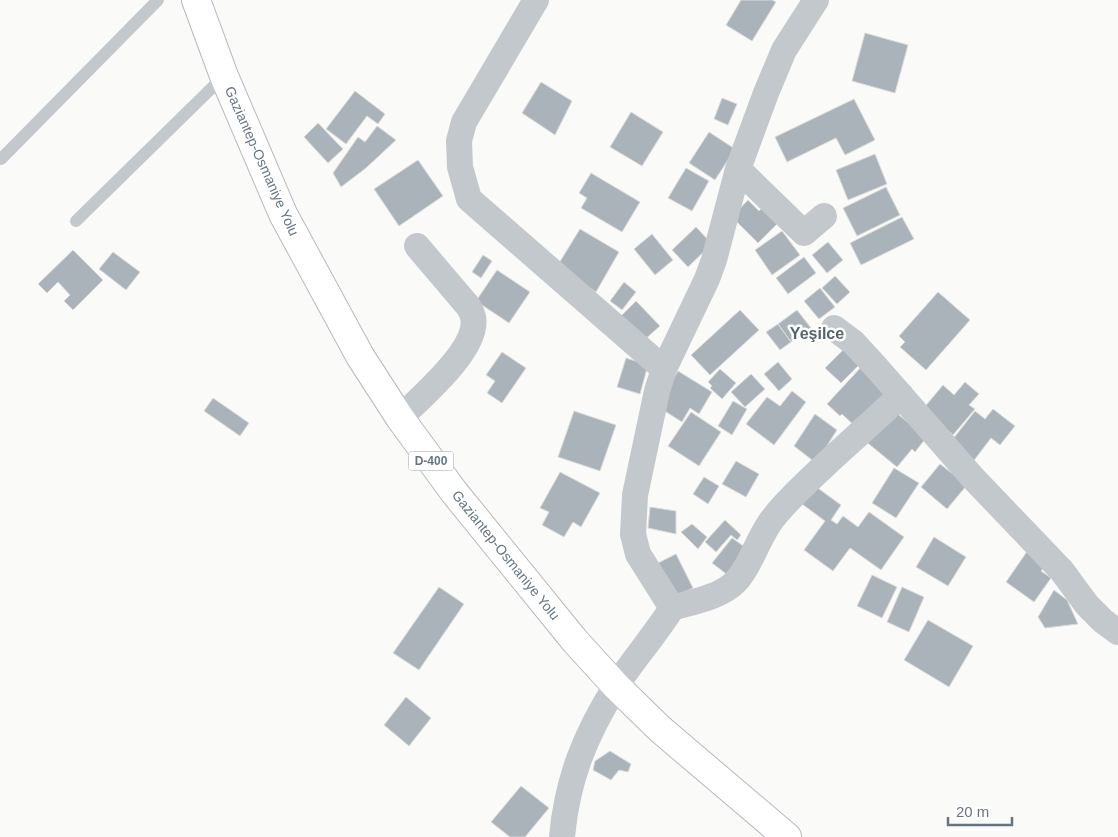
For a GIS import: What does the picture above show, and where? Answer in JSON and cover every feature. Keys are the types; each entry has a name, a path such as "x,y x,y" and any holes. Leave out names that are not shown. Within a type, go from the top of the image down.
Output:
{"main road":[{"name":"Gaziantep-Osmaniye Yolu","path":"196,0 224,76 283,214 360,356 400,418 454,492 575,641 616,686 660,729 788,837"}],"street":[{"path":"536,0 464,122 459,141 460,167 469,198 664,370"},
{"path":"672,608 638,554 632,534 635,495 664,370 707,280 738,169 784,50 816,0"},
{"path":"738,169 804,233 824,216"},
{"path":"400,418 458,359 470,339 473,318 468,306 416,246"},
{"path":"834,328 854,343 973,478 1062,571 1088,605 1103,621 1118,632"},
{"path":"562,837 564,816 577,762 588,734 616,686 672,608 723,591 733,584 743,573 761,536 793,495 901,396"}],"lane":[{"path":"1,159 158,0"},
{"path":"76,221 224,76"}],"building":[{"path":"741,0 772,0 776,2 752,41 726,25"},
{"path":"865,33 908,45 895,93 852,81"},
{"path":"541,82 572,101 555,135 522,113"},
{"path":"355,91 385,114 378,124 367,116 346,144 326,129"},
{"path":"722,98 737,104 728,125 714,119"},
{"path":"854,99 875,140 845,155 836,138 787,162 775,137"},
{"path":"631,112 663,132 642,166 610,147"},
{"path":"318,123 343,149 328,163 304,137"},
{"path":"377,126 396,140 366,168 341,187 333,173 358,137 365,142"},
{"path":"709,132 735,149 715,180 689,163"},
{"path":"875,154 887,184 848,200 836,170"},
{"path":"418,160 443,196 399,226 374,189"},
{"path":"686,168 709,181 692,211 668,198"},
{"path":"591,173 640,202 622,232 581,208 587,198 579,193"},
{"path":"886,187 900,215 857,236 843,208"},
{"path":"748,200 759,211 762,208 777,224 758,243 732,217"},
{"path":"902,217 914,239 861,265 850,243"},
{"path":"696,227 712,244 688,267 672,250"},
{"path":"580,229 619,252 596,292 556,268"},
{"path":"782,231 800,255 772,275 755,250"},
{"path":"652,234 673,260 655,275 634,249"},
{"path":"828,242 843,260 827,273 812,255"},
{"path":"73,250 103,280 73,310 64,301 70,295 58,282 47,293 38,284"},
{"path":"113,252 140,272 126,290 99,269"},
{"path":"483,255 492,261 481,278 472,272"},
{"path":"804,257 816,273 788,294 776,278"},
{"path":"497,270 530,292 509,323 476,301"},
{"path":"835,276 850,292 837,304 822,288"},
{"path":"624,282 636,292 622,310 610,301"},
{"path":"820,288 835,307 819,319 804,301"},
{"path":"938,292 970,320 926,370 900,347 905,342 899,336"},
{"path":"636,301 660,326 643,341 620,317"},
{"path":"740,310 759,330 710,375 691,355"},
{"path":"797,310 811,328 791,342 778,324"},
{"path":"778,324 791,342 780,350 766,332"},
{"path":"846,347 862,362 841,383 825,368"},
{"path":"502,352 526,368 502,403 487,393 495,381 486,375"},
{"path":"626,358 648,365 640,394 617,387"},
{"path":"778,362 792,379 779,391 764,374"},
{"path":"863,365 893,394 859,430 842,414 840,416 827,404"},
{"path":"720,369 736,383 722,399 710,388 712,386 708,382"},
{"path":"678,371 712,392 699,414 690,408 682,422 657,406"},
{"path":"751,374 765,389 745,407 731,392"},
{"path":"965,382 979,394 969,405 975,409 953,435 923,409 943,385 954,395"},
{"path":"792,391 806,402 774,445 746,424 767,397 780,406"},
{"path":"213,398 249,423 240,436 204,411"},
{"path":"733,401 747,409 732,435 718,426"},
{"path":"891,408 926,438 915,452 912,449 897,467 864,440"},
{"path":"993,409 1015,426 1000,445 991,438 972,463 949,444 975,411 985,419"},
{"path":"574,411 616,425 600,471 558,457"},
{"path":"691,412 721,432 699,466 668,446"},
{"path":"815,414 837,430 816,463 794,446"},
{"path":"736,461 759,474 746,497 722,484"},
{"path":"940,464 967,485 947,509 921,487"},
{"path":"894,468 919,483 896,518 872,503"},
{"path":"560,472 600,493 581,527 573,522 564,537 542,525 549,512 540,508"},
{"path":"704,477 719,486 708,504 693,494"},
{"path":"815,486 841,505 831,520 837,524 843,516 858,527 869,512 904,537 881,570 850,548 833,571 804,550 825,521 802,504"},
{"path":"650,507 676,511 676,534 648,528"},
{"path":"725,520 741,535 737,540 731,535 716,552 705,542"},
{"path":"692,524 707,537 698,549 681,532"},
{"path":"934,537 966,557 948,586 916,567"},
{"path":"732,538 749,550 729,576 712,563"},
{"path":"1028,550 1047,563 1041,571 1051,578 1034,602 1006,582"},
{"path":"676,554 693,588 671,598 654,565"},
{"path":"872,575 897,587 882,618 857,606"},
{"path":"439,587 464,604 419,670 393,653"},
{"path":"902,587 924,597 909,632 887,622"},
{"path":"1054,590 1067,600 1078,624 1045,628 1038,617"},
{"path":"928,620 973,646 949,687 904,660"},
{"path":"406,697 431,718 409,746 384,725"},
{"path":"610,751 631,764 628,772 619,770 611,780 593,770 595,761"},
{"path":"521,786 549,808 525,837 510,837 491,822"}],"district":[{"name":"Yeşilce","path":"817,333"}]}
